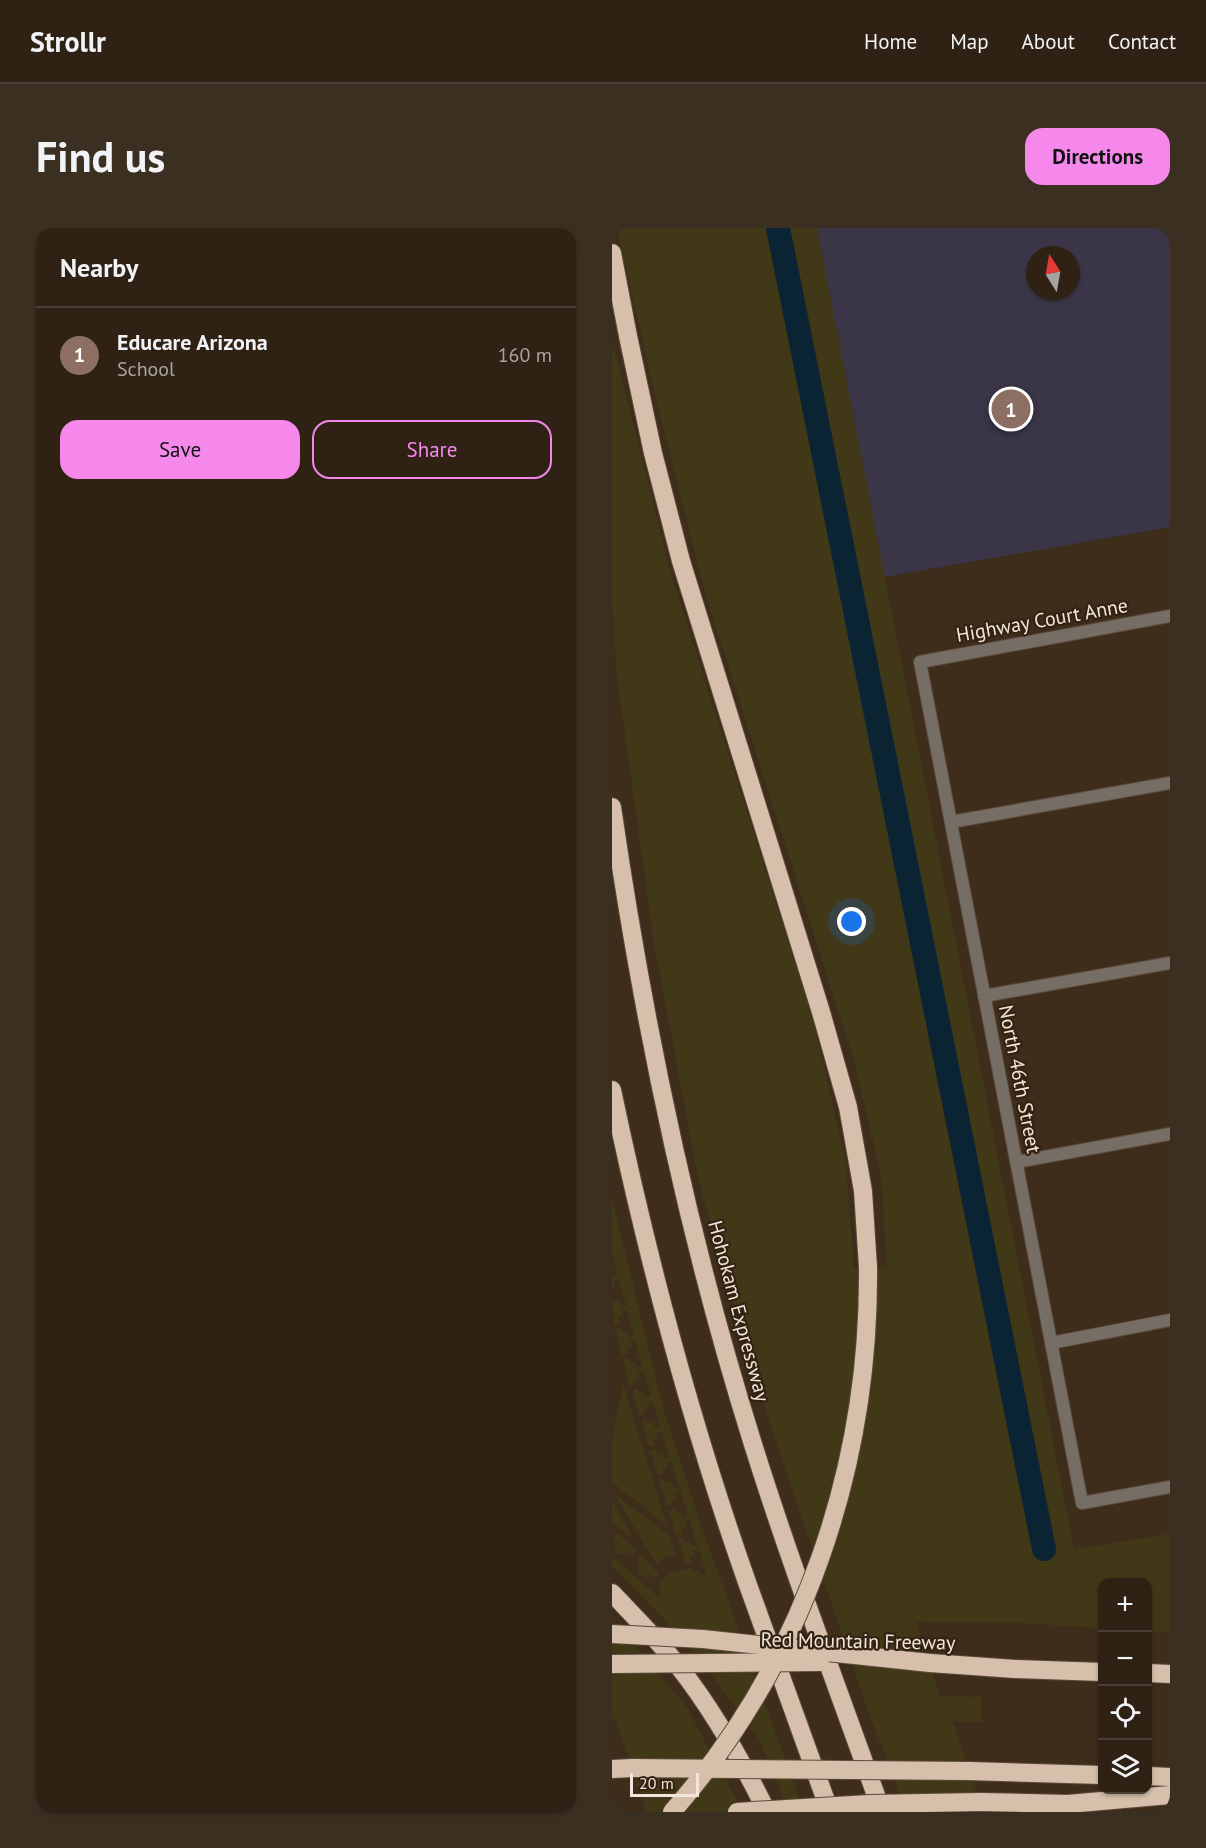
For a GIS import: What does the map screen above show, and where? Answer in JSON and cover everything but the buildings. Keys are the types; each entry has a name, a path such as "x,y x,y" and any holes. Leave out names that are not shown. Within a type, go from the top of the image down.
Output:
{"highway":[{"path":"612,252 644,409 678,551 821,1012 848,1107 863,1191 868,1267 866,1344 856,1428 838,1506 813,1580 778,1658 737,1727 713,1762 672,1812"},
{"name":"Hohokam Expressway","path":"612,807 622,875 667,1123 706,1282 762,1472 882,1812"},
{"path":"612,1090 652,1266 697,1426 748,1585 830,1812"},
{"path":"612,1593 667,1652 696,1690 737,1753 767,1812"},
{"path":"612,1634 703,1639 930,1663"},
{"name":"Red Mountain Freeway","path":"612,1664 930,1663 1015,1670 1098,1672"},
{"path":"1152,1673 1170,1674"},
{"path":"612,1769 969,1771 1098,1775"},
{"path":"1152,1776 1170,1777"},
{"path":"737,1812 869,1804 981,1802 1068,1804 1170,1795"}],"lane":[{"name":"Highway Court Anne","path":"920,662 1170,616"},
{"name":"North 46th Street","path":"920,662 1082,1503 1170,1487"},
{"path":"951,822 1170,783"},
{"path":"984,996 1170,963"},
{"path":"1016,1162 1170,1134"},
{"path":"1051,1343 1170,1320"}],"shaded area":[{"path":"816,228 1170,228 1170,527 884,577"}],"sand":[{"path":"617,228 817,228 1074,1549 1170,1534 1170,1632 1152,1631 1152,1578 1098,1578 1098,1628 1020,1623 916,1622 940,1696 981,1697 982,1722 952,1721 984,1812 907,1812 867,1708 772,1429 699,1182 654,943 617,677 612,600 612,351 615,352 670,571 813,1020 846,1163 854,1268 887,1267 881,1175 853,1057 704,589 650,373"},
{"path":"612,1199 663,1407 701,1525 804,1812 789,1812 759,1739 693,1650 612,1565 612,1556 658,1597 662,1594 659,1583 667,1574 693,1567 695,1572 699,1570 701,1575 706,1573 699,1550 694,1551 695,1557 690,1558 692,1563 686,1565 678,1539 684,1538 685,1543 690,1541 692,1546 697,1545 671,1461 666,1463 667,1468 662,1469 664,1474 658,1476 650,1451 656,1449 657,1454 663,1452 664,1458 669,1456 662,1431 657,1433 658,1438 653,1439 655,1445 649,1446 641,1421 647,1419 648,1423 653,1422 655,1428 660,1426 652,1401 647,1402 649,1408 644,1409 645,1414 639,1416 632,1390 638,1388 639,1393 644,1392 646,1397 651,1396 643,1371 638,1372 640,1378 635,1379 636,1384 630,1386 623,1360 629,1358 630,1363 635,1362 637,1367 642,1366 635,1341 630,1342 632,1347 627,1349 628,1354 622,1355 615,1329 621,1328 622,1332 627,1331 629,1337 634,1336 627,1310 622,1312 623,1317 618,1318 619,1323 614,1325 612,1298 614,1302 619,1301 621,1306 626,1305 619,1280 614,1281 615,1287 612,1288 612,1275 617,1275 612,1252"},
{"path":"623,1384 667,1525 612,1482 612,1441"},
{"path":"665,1479 666,1483 672,1482 673,1487 678,1486 679,1491 675,1493 677,1498 671,1499 673,1504 667,1506 659,1480"},
{"path":"614,1494 670,1536 676,1554 665,1557 657,1564"},
{"path":"612,1500 635,1541 612,1522"},
{"path":"674,1509 676,1513 681,1512 682,1518 687,1516 688,1521 684,1523 686,1528 681,1530 682,1534 676,1536 669,1511"},
{"path":"617,1533 637,1551 633,1556 629,1552 625,1556 621,1552 618,1555 614,1552 617,1549 613,1545 617,1541 613,1538"},
{"path":"640,1555 659,1574 655,1578 651,1575 648,1578 644,1574 640,1577 637,1574 640,1570 636,1567 640,1563 636,1559"},
{"path":"612,1620 686,1706 743,1812 647,1812 616,1719 612,1719"}],"waterway":[{"path":"778,228 1044,1549"}],"place":[{"name":"Educare Arizona","path":"1011,409"}]}
